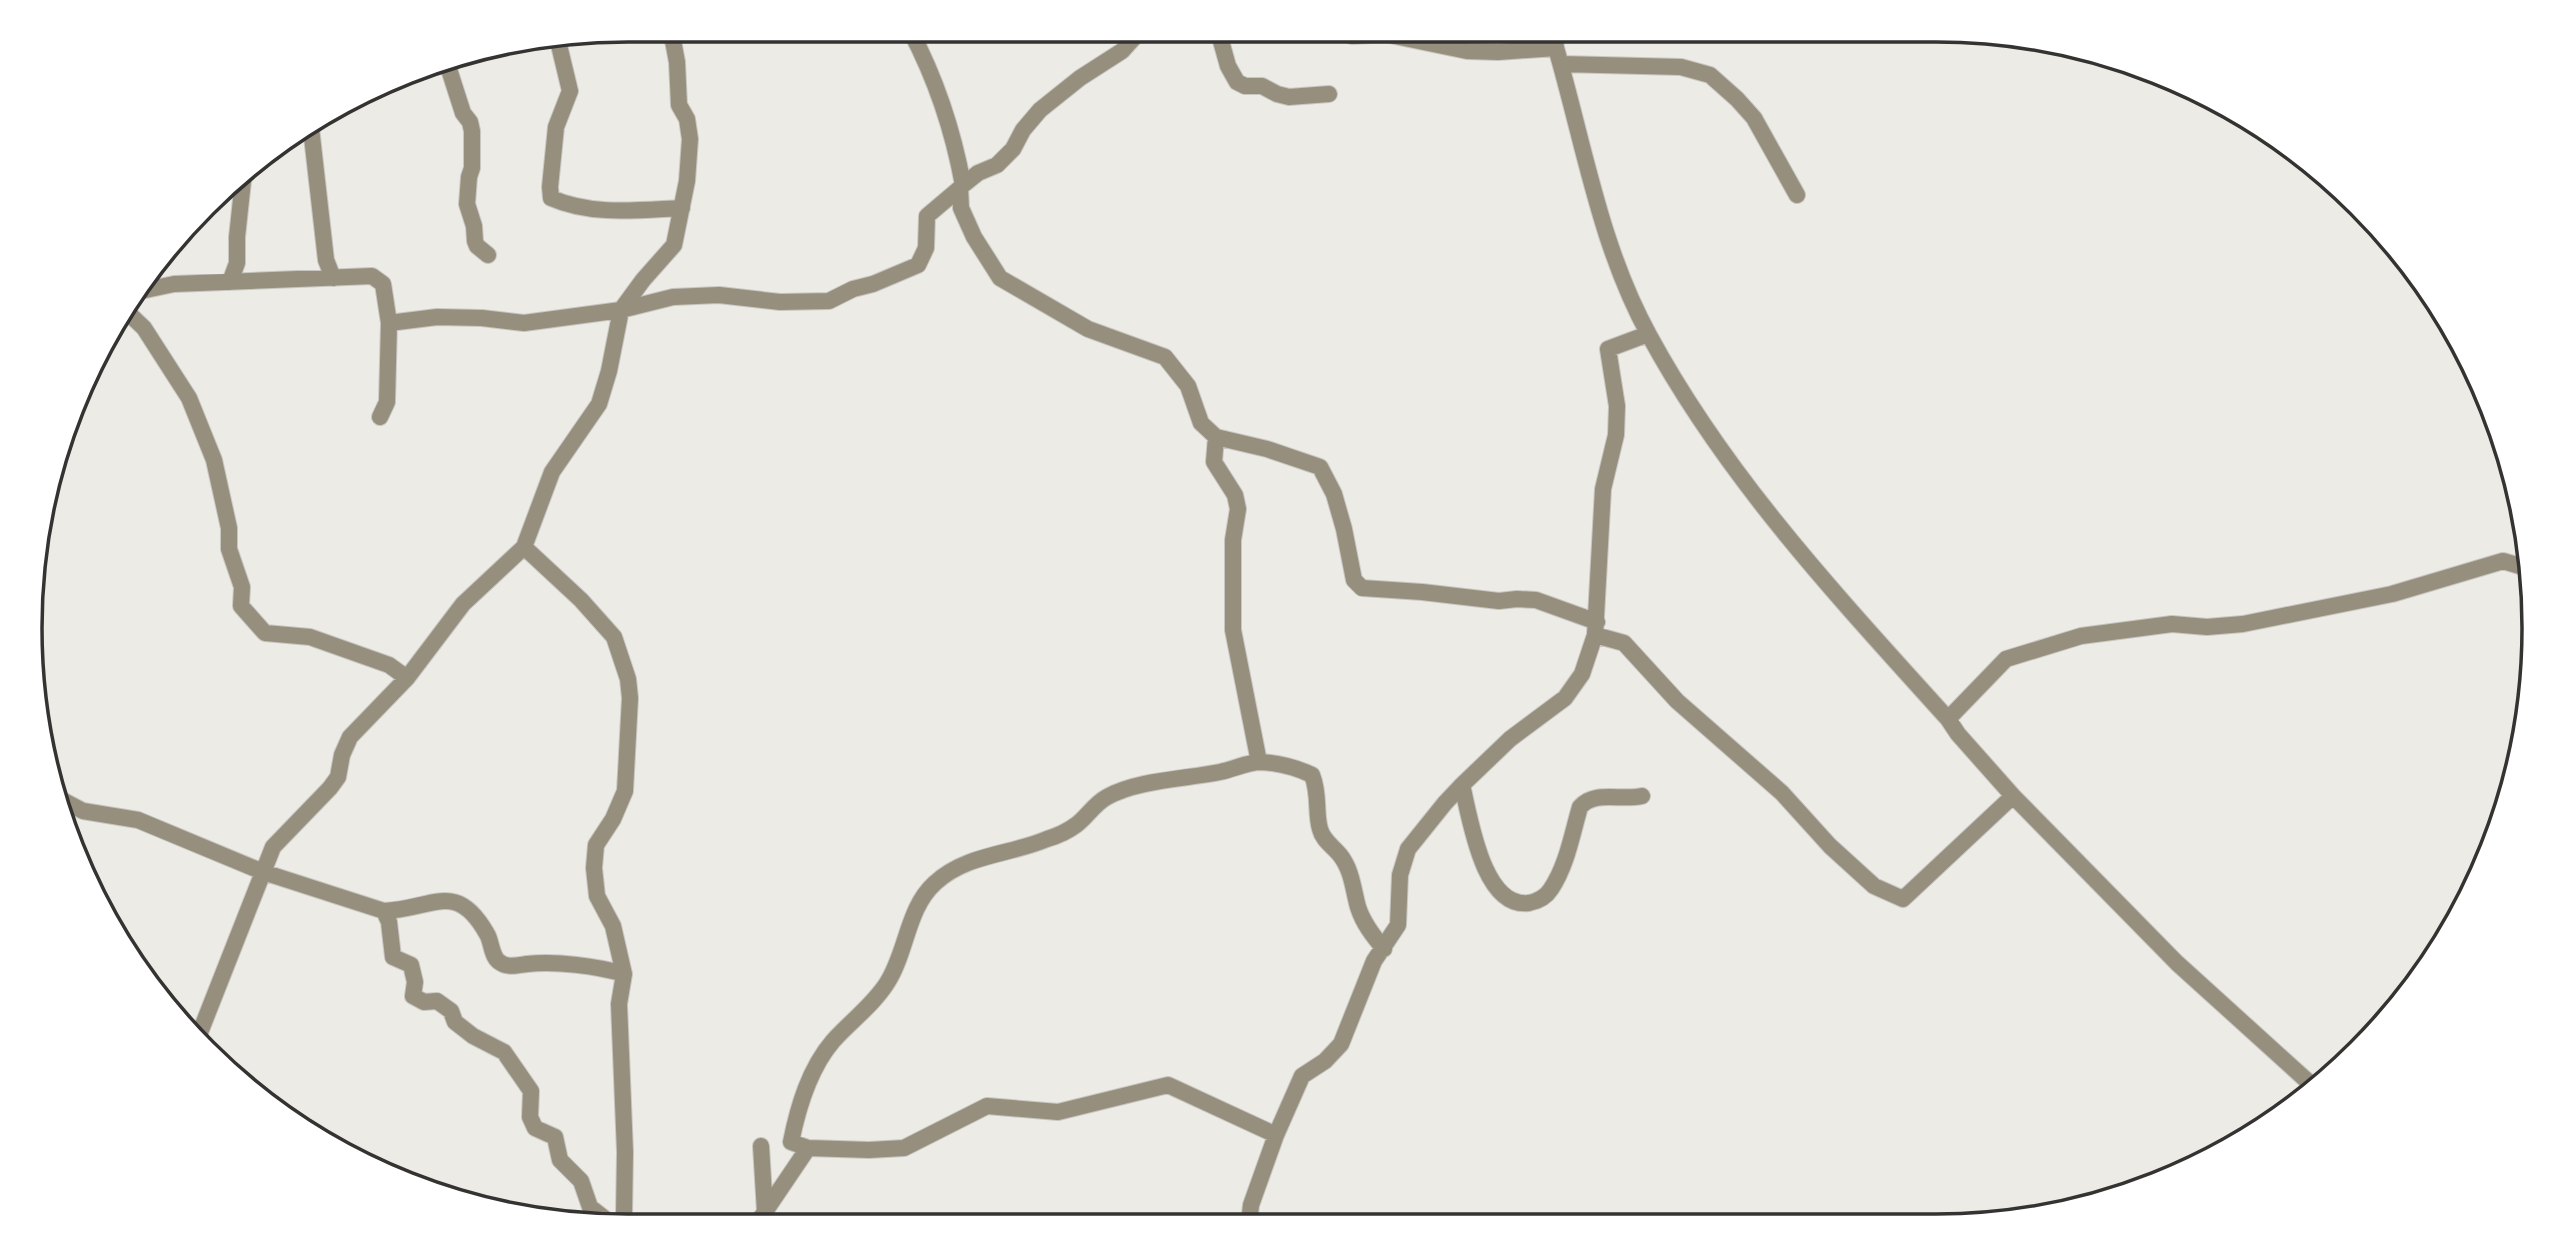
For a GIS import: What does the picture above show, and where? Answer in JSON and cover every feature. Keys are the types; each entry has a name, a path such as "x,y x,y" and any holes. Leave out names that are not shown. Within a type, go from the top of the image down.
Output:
{"street":[{"path":"202,1029 273,847 338,777 342,755 350,737 407,677 464,604 524,547 552,472 599,404 621,310 674,245 682,208 690,139 687,119 679,104 673,42"},
{"path":"916,42 947,114 962,186 961,208 974,237 1000,278 1088,328 1165,357 1188,386 1201,423 1216,437 1267,449 1320,467 1334,494 1354,580 1362,587 1499,601 1517,598 1536,600 1624,643 1677,701 1782,793 1830,846 1874,886 1903,899 2013,796"},
{"path":"389,323 437,317 524,323 621,310 673,297 719,295 780,302 830,301 853,289 873,284 918,265 926,248 927,216 978,173 997,165 1013,149 1023,130 1040,110 1080,78 1122,51 1130,42"},
{"path":"1221,42 1228,66 1237,82 1245,86 1262,86 1289,97 1329,94"},
{"path":"1424,42 1468,51 1556,48"},
{"path":"1555,42 1600,215 1619,268 1648,334 1725,458 1810,565 2013,796 2177,963 2307,1081"},
{"path":"559,46 570,91 556,127 551,198 567,205 597,209 682,208"},
{"path":"1561,64 1681,67 1710,75 1754,118 1797,195"},
{"path":"449,70 463,113 470,122 472,131 472,168 467,204 474,226 474,241 488,255"},
{"path":"312,135 326,260 333,278"},
{"path":"230,282 237,263 242,187"},
{"path":"150,289 174,284 372,276 383,284 389,323 387,402 380,417"},
{"path":"132,317 144,328 189,398 214,460 229,528 229,549 242,587 241,606 265,633 310,637 389,665 407,677"},
{"path":"1250,1214 1276,1135 1302,1076 1325,1061 1341,1044 1374,961 1398,925 1400,875 1408,849 1462,785 1510,738 1565,698 1581,674 1596,628 1603,489 1616,435 1616,406 1608,349 1648,334"},
{"path":"1216,437 1213,462 1235,495 1238,509 1234,540 1233,630 1259,762"},
{"path":"524,547 581,600 614,637 628,679 630,698 625,792 613,820 596,845 594,868 597,897 613,926 624,974 619,1003 625,1152 624,1214"},
{"path":"1948,719 2006,659 2081,636 2172,624 2207,627 2243,624 2392,594 2504,561 2518,565"},
{"path":"1276,1135 1168,1085 1058,1112 987,1107 904,1148 808,1148 791,1142 799,1102 832,1042 865,1010 888,982 915,914 935,882 979,858 1049,839 1077,824 1096,803 1120,791 1259,762 1292,766 1312,775 1317,786 1320,830 1328,845 1341,856 1353,880 1358,908 1372,935 1384,948"},
{"path":"1462,785 1480,858 1486,870 1510,901 1522,903 1537,901 1551,890 1562,869 1580,807 1587,799 1627,799 1642,796"},
{"path":"69,804 83,811 138,820 263,872 384,911 440,901 456,902 470,908 477,916 490,939 496,958 509,966 553,964 624,974"},
{"path":"384,911 389,922 393,957 411,965 415,982 413,996 424,1002 437,1001 450,1011 455,1022 473,1036 504,1052 531,1091 530,1117 535,1128 555,1137 561,1160 581,1181 590,1207 598,1213"},
{"path":"761,1146 761,1214"},
{"path":"764,1214 808,1148"}]}
